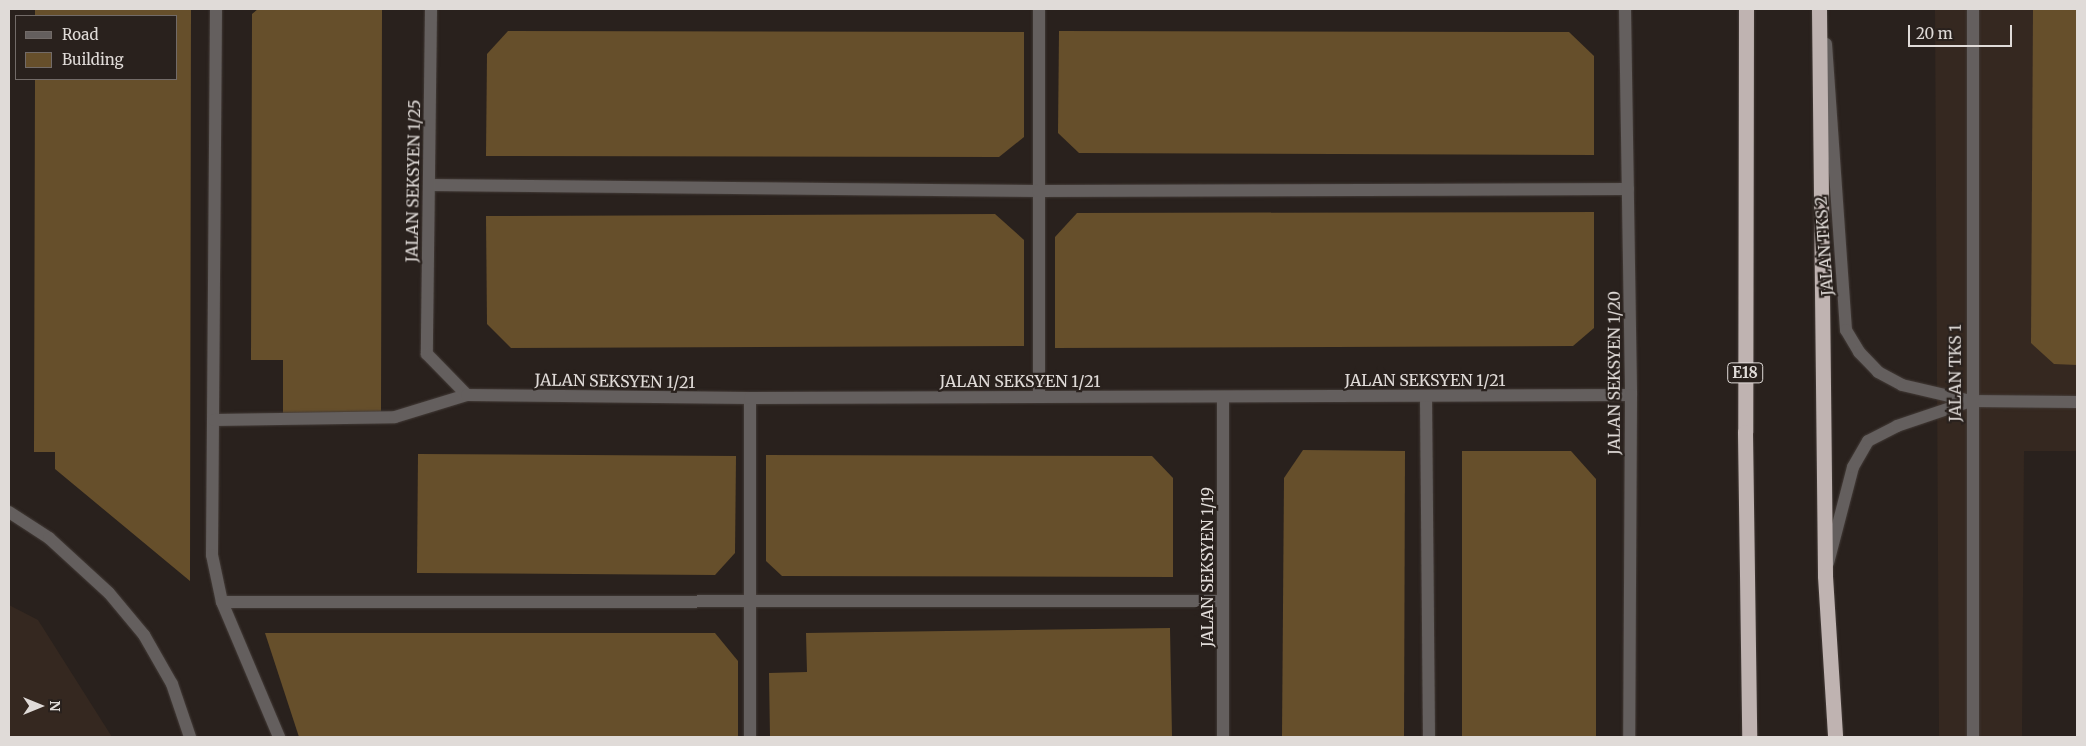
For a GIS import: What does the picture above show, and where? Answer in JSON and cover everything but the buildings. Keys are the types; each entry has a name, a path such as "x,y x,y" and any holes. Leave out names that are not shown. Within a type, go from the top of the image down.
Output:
{"highway":[{"name":"E18","path":"1746,9 1745,432 1749,737"},
{"path":"1819,9 1825,576 1836,737"}],"street":[{"path":"216,9 212,555 222,602 279,737"},
{"name":"JALAN SEKSYEN 1/25","path":"431,9 427,354 467,396"},
{"path":"1039,9 1039,397"},
{"name":"JALAN SEKSYEN 1/20","path":"1625,9 1631,396 1629,737"},
{"name":"JALAN TKS 2","path":"1824,9 1846,330 1859,352 1878,372 1902,385 1971,401 2077,402"},
{"name":"JALAN TKS 1","path":"1973,9 1971,401 1973,737"},
{"path":"429,185 1038,191 1628,188"},
{"name":"JALAN SEKSYEN 1/21","path":"214,420 395,417 467,396 750,398 1631,396"},
{"path":"1426,396 1429,737"},
{"name":"JALAN SEKSYEN 1/19","path":"1223,397 1223,737"},
{"path":"750,398 750,737"},
{"name":"JALAN TKS 2","path":"1825,576 1853,467 1868,441 1896,426 1971,401"},
{"path":"9,512 49,538 109,593 144,635 172,684 190,737"},
{"path":"222,602 1223,601"}],"shaded area":[{"path":"1935,9 2077,9 2077,451 2024,451 2022,737 1939,737"},
{"path":"9,605 38,620 112,737 9,737"}]}
